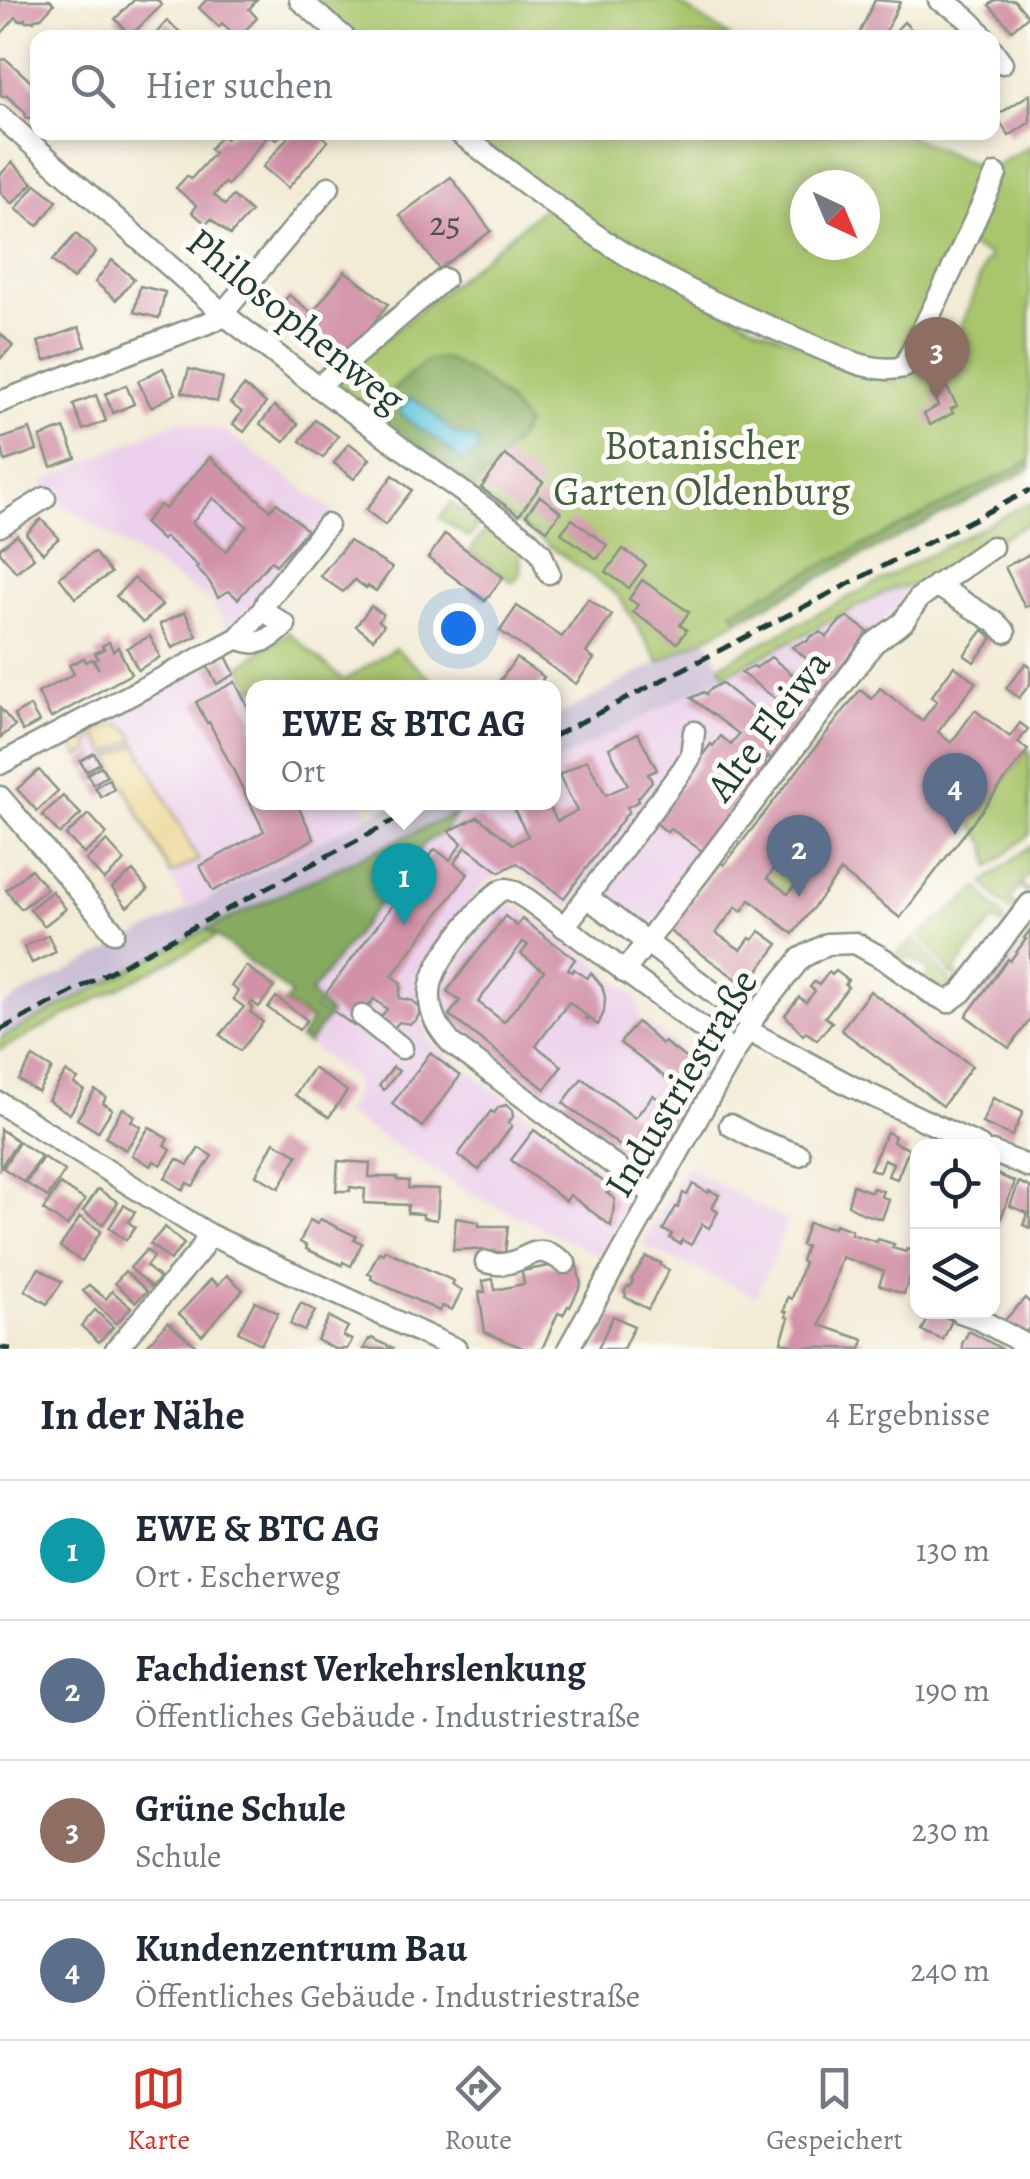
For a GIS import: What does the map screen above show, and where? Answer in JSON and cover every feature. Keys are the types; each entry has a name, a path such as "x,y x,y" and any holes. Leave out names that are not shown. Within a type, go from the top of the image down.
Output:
{"street":[{"path":"300,0 336,30"},
{"path":"938,0 978,30"},
{"name":"Philosophenweg","path":"0,116 225,314 318,387 526,538 541,553 548,573"},
{"path":"468,140 615,248 757,322 871,369 904,367 996,174"},
{"path":"1,400 225,314 329,187"},
{"path":"318,387 444,279"},
{"path":"0,526 45,498"},
{"path":"0,764 238,638 328,525"},
{"name":"Alte Fleiwa","path":"624,972 874,643 904,622 919,598 936,584 992,547"},
{"path":"936,584 1005,632"},
{"path":"564,927 683,770 691,756 694,732"},
{"path":"0,797 114,932"},
{"path":"654,1195 440,1031 430,1003 433,977 440,963 497,892 516,892 734,1052"},
{"path":"587,898 749,1026 851,1086 965,1139"},
{"name":"Industriestraße","path":"568,1349 749,1026 800,958 817,948 855,943 948,1002 962,992 1030,904"},
{"path":"362,1016 402,1048"},
{"path":"0,1103 210,1235 456,1349"},
{"path":"730,1125 799,1155"},
{"path":"1000,1155 1030,1167"},
{"path":"116,1349 210,1235"},
{"path":"486,1262 503,1264 535,1252 552,1254 565,1263"},
{"path":"980,1319 1030,1346"}],"shaded area":[{"path":"180,420 225,431 333,511 239,625 229,632 212,602 53,498 42,482"},
{"path":"900,587 907,591 647,931 584,888 569,907 516,868 483,883 416,975 421,1016 430,1042 638,1198 605,1258 469,1193 344,1113 355,1091 352,1078 308,1044 329,1014 309,994 425,843 445,831 456,813 561,810 561,759"},
{"path":"706,637 725,675 561,759 561,714"},
{"path":"233,653 248,680 246,810 368,810 372,814 187,909 124,787 102,799 71,744 117,722 121,713"},
{"path":"380,810 462,810 207,929 0,1039 0,1006"},
{"path":"510,905 581,952 637,997 640,1019 710,1071 652,1175 462,1032 448,1017 444,1005 450,974 499,909"},
{"path":"686,1167 788,1222 756,1296 642,1245"}],"green space":[{"path":"312,0 673,0 719,30 348,30"},
{"name":"Botanischer Garten Oldenburg","path":"478,140 918,140 991,172 1030,146 1030,467 659,662 618,595 498,509 334,381 546,206 756,326 895,383 952,352 989,255 961,243 900,364 874,365 758,317 614,242"},
{"path":"443,358 490,386 526,425 475,488 369,411 426,361"},
{"path":"1030,461 1030,469 738,620 732,611"},
{"path":"1030,502 1030,522 917,585 892,589 725,675 720,665"},
{"path":"451,503 480,523 469,538 440,518"},
{"path":"487,528 520,551 521,572 513,582 470,551"},
{"path":"288,632 343,680 248,680 241,666"},
{"path":"395,648 432,680 346,680"},
{"path":"1028,750 1030,834 990,867 987,845 972,823"},
{"path":"456,813 445,831 425,843 310,994 330,1014 308,1044 300,1039 311,1021 285,1003 291,994 207,929"},
{"path":"795,842 816,858 788,894 767,878"},
{"path":"1030,846 1030,872 1021,884 1029,891 1019,887 1009,900 1017,907 1012,914 984,883"},
{"path":"979,888 1006,921 1002,926 993,920 954,971 962,979 958,982 920,935"},
{"path":"207,929 216,937 0,1050 0,1039"},
{"path":"915,939 953,985 941,988 924,980 930,971 909,956 903,964 893,957"}],"sand":[{"path":"117,723 131,731 135,740 108,754 98,737 88,743 91,750 79,756 73,745"},
{"path":"137,744 198,860 171,874 110,758"}],"water":[{"path":"411,398 455,434 476,439 477,453 459,460 408,420 401,414 401,408"}],"building":[{"path":"0,0 50,0 54,4 34,21 20,21 16,17 0,35"},
{"path":"134,0 157,0 162,5 136,30 122,30 115,19"},
{"path":"206,0 257,0 249,9 257,18 246,30 229,30 222,23 219,27 199,8"},
{"path":"875,0 900,2 887,30 861,30"},
{"path":"995,0 1014,0 1028,16 1012,30 989,5"},
{"path":"167,21 178,30 159,30"},
{"path":"6,59 30,81 30,118 7,96 1,96 0,60"},
{"path":"1030,94 1030,122 1009,136 1000,122 1000,113"},
{"path":"218,140 264,140 228,185 225,183 214,195 225,205 233,196 251,212 230,235 211,219 206,224 192,212 197,206 176,188 187,176 191,179 214,153 210,149"},
{"path":"285,140 328,141 288,188 263,167"},
{"path":"12,162 33,183 12,204 0,192 0,175"},
{"path":"451,177 491,231 439,269 400,215"},
{"path":"36,184 57,201 38,226 16,209"},
{"path":"76,234 96,252 73,279 52,261"},
{"path":"112,260 134,279 116,300 95,282"},
{"path":"345,271 388,304 341,364 298,330 295,334 272,316 289,295 312,313"},
{"path":"140,286 165,292 159,318 134,312"},
{"path":"79,327 86,346 45,361 38,342"},
{"path":"0,333 13,346 0,359"},
{"path":"163,368 176,394 151,407 138,381"},
{"path":"189,369 223,378 217,402 182,392"},
{"path":"945,384 957,406 951,409 953,413 930,425 924,414 938,406 931,392"},
{"path":"126,385 134,404 113,413 105,394"},
{"path":"244,386 266,403 244,432 233,424 242,412 230,403"},
{"path":"96,395 106,421 83,430 73,404"},
{"path":"274,406 298,424 284,442 260,424"},
{"path":"315,420 338,436 323,458 300,441"},
{"path":"64,428 76,458 51,467 40,437"},
{"path":"30,429 37,450 5,461 0,439"},
{"path":"349,443 370,459 354,479 334,463"},
{"path":"505,455 543,482 519,515 481,488"},
{"path":"210,457 270,510 277,503 307,530 276,565 271,561 238,599 229,591 218,597 198,566 144,523 160,505 165,509","holes":["213,498 247,526 226,551 192,523"]},
{"path":"393,475 412,490 385,525 366,510"},
{"path":"540,496 561,512 547,530 526,515"},
{"path":"41,519 59,538 43,553 26,534"},
{"path":"572,519 607,545 597,559 561,533"},
{"path":"445,534 503,577 485,601 428,558"},
{"path":"17,535 34,558 16,572 0,548"},
{"path":"349,541 392,568 376,591 355,580 343,592 320,576"},
{"path":"623,549 646,565 629,588 606,572"},
{"path":"94,552 111,573 75,598 59,577"},
{"path":"1030,554 1030,604 1025,607 1005,567"},
{"path":"134,578 162,605 143,623 116,596"},
{"path":"642,580 689,612 680,625 687,630 677,643 633,612 638,605 629,599"},
{"path":"588,599 612,615 586,653 594,659 576,684 500,631 517,606 562,637"},
{"path":"371,606 383,614 379,621 384,625 373,639 356,626"},
{"path":"185,612 197,636 172,648 160,624"},
{"path":"848,617 868,632 771,759 768,756 764,761 768,767 702,851 656,823 655,818 711,744 721,736 731,745 739,734 691,698 706,694 721,683 766,719 779,701 741,673 771,657 797,678 810,661 792,647 821,632 827,637"},
{"path":"983,630 993,638 974,662 964,655"},
{"path":"150,636 160,657 138,670 127,648"},
{"path":"109,642 113,651 118,647 131,674 51,718 38,693 74,674 69,665 84,658 86,662 92,659 99,669 95,653"},
{"path":"226,656 235,674 217,684 207,666"},
{"path":"516,658 544,677 542,680 501,680"},
{"path":"1026,663 1030,666 1030,684 1019,698 1006,688"},
{"path":"954,666 976,682 938,732 951,743 975,710 1010,737 1020,723 1028,729 1018,743 1028,750 900,918 841,871 793,934 750,900 742,911 736,907 716,933 741,950 760,931 778,944 743,991 739,987 742,983 668,930 721,863 724,865 860,690 872,699 880,688 922,721 937,701 931,697","holes":["795,842 816,858 788,894 767,878"]},
{"path":"235,682 246,703 246,795 209,722 196,702"},
{"path":"30,706 39,722 23,731 14,715"},
{"path":"0,708 15,726 0,738"},
{"path":"638,733 657,770 648,774 652,781 639,801 627,807 629,811 564,898 517,863 500,872 466,847 454,863 468,874 392,976 401,983 399,998 413,1001 419,1008 415,1021 399,1022 394,1028 380,1018 387,1009 374,999 354,1026 320,1001 435,849 450,860 462,843 449,831 478,817 513,844 528,836 514,810 551,810 557,821 577,811 561,774 587,760 606,795 628,785 609,748"},
{"path":"94,753 100,763 86,771 80,761"},
{"path":"101,766 107,776 93,784 87,774"},
{"path":"39,770 58,791 37,811 17,789"},
{"path":"109,779 114,789 101,797 95,787"},
{"path":"63,796 81,814 60,834 42,815"},
{"path":"253,810 300,810 314,839 213,891 200,866 264,831"},
{"path":"89,814 107,834 84,854 66,835"},
{"path":"107,841 125,861 104,880 86,860"},
{"path":"31,869 47,889 21,909 6,890"},
{"path":"133,871 148,890 127,907 112,888"},
{"path":"52,891 66,909 44,926 30,909"},
{"path":"505,916 517,926 522,919 575,959 568,969 572,972 574,969 587,978 591,973 602,986 604,1012 598,1025 569,1002 536,1046 562,1066 545,1089 449,1015 460,1001 447,991","holes":["523,942 528,945 521,954 544,971 504,1022 478,1002"]},
{"path":"1030,930 1030,1020 1009,1048 966,1016"},
{"path":"48,935 56,952 32,963 24,947"},
{"path":"246,966 274,987 259,1007 252,1002 249,1005 253,1008 250,1012 263,1022 240,1051 220,1035 244,1007 233,999 238,991 231,986"},
{"path":"836,971 848,980 848,987 825,1017 832,1022 817,1040 806,1032 803,1035 785,1015 799,997 806,1002 815,991 810,987 814,982 819,985 829,972 832,975"},
{"path":"870,991 972,1066 943,1106 841,1030"},
{"path":"276,997 307,1020 299,1030 268,1008"},
{"path":"637,1022 691,1062 688,1066 693,1069 681,1084 674,1084 620,1043"},
{"path":"430,1053 460,1076 422,1127 392,1104"},
{"path":"33,1057 52,1069 38,1092 19,1080"},
{"path":"393,1067 399,1071 384,1090 379,1086"},
{"path":"313,1068 347,1091 329,1117 295,1095"},
{"path":"66,1072 78,1079 74,1084 84,1090 70,1114 48,1100"},
{"path":"582,1078 635,1118 653,1095 677,1114 652,1147 646,1142 641,1149 633,1143 627,1151 563,1103"},
{"path":"95,1090 106,1097 103,1103 112,1109 98,1132 77,1119"},
{"path":"993,1098 1023,1112 1012,1136 982,1123"},
{"path":"506,1105 512,1110 513,1117 508,1123 512,1126 479,1170 458,1155 491,1111"},
{"path":"123,1108 135,1116 131,1121 141,1127 126,1150 105,1137"},
{"path":"149,1127 168,1139 164,1145 171,1150 161,1165 154,1161 151,1166 132,1155"},
{"path":"0,1129 18,1141 0,1168"},
{"path":"534,1130 612,1188 607,1193 615,1199 611,1226 570,1195 566,1201 511,1160"},
{"path":"887,1132 895,1136 893,1142 909,1149 897,1179 888,1176 893,1163 884,1159 879,1172 870,1169"},
{"path":"19,1142 41,1156 24,1182 3,1168"},
{"path":"274,1142 298,1155 279,1188 256,1175"},
{"path":"199,1148 212,1156 193,1186 187,1183 183,1190 165,1178 177,1159 188,1165"},
{"path":"43,1157 65,1171 48,1197 26,1183"},
{"path":"338,1161 370,1163 369,1177 397,1177 409,1181 408,1188 439,1189 437,1220 407,1213 408,1205 364,1203 365,1189 350,1187 350,1191 336,1191"},
{"path":"1000,1175 1015,1182 1000,1221"},
{"path":"1019,1182 1030,1187 1030,1228 1023,1225 1028,1213 1010,1206"},
{"path":"60,1184 85,1200 67,1226 43,1210"},
{"path":"693,1184 719,1195 712,1208 718,1212 709,1228 702,1224 691,1245 682,1240 680,1244 663,1230 683,1193 687,1195"},
{"path":"853,1185 871,1192 873,1188 883,1191 881,1196 889,1200 882,1219 848,1205"},
{"path":"98,1189 118,1202 103,1224 83,1211"},
{"path":"124,1205 135,1212 128,1222 135,1227 126,1240 109,1228"},
{"path":"80,1217 101,1231 82,1261 60,1247"},
{"path":"456,1218 479,1222 479,1226 508,1226 505,1253 453,1250"},
{"path":"320,1219 356,1236 354,1240 362,1243 351,1266 306,1249 300,1242 310,1220 317,1224"},
{"path":"808,1223 834,1228 835,1224 852,1230 851,1234 910,1250 910,1276 904,1294 879,1285 884,1271 842,1257 820,1325 864,1340 861,1349 804,1349 781,1342 789,1318 784,1311 788,1297 792,1299 804,1262 801,1261 806,1246 801,1245"},
{"path":"165,1227 184,1244 170,1260 150,1244"},
{"path":"146,1250 154,1256 146,1266 160,1278 152,1287 130,1268"},
{"path":"385,1250 454,1281 452,1285 462,1290 452,1310 442,1306 439,1311 371,1279 368,1274 379,1252 383,1254"},
{"path":"646,1257 669,1270 648,1309 625,1297 624,1292"},
{"path":"576,1261 581,1284 570,1307 563,1315 558,1313 542,1349 525,1349 485,1332 479,1292 485,1292 483,1281 493,1279 495,1290 524,1284 522,1271"},
{"path":"39,1268 62,1282 47,1304 25,1290"},
{"path":"125,1271 147,1291 136,1302 115,1283"},
{"path":"227,1275 243,1290 202,1335 179,1314 211,1279 218,1285"},
{"path":"89,1285 106,1299 112,1291 131,1307 116,1324 83,1291"},
{"path":"1025,1298 1030,1303 1030,1327 1022,1336 1005,1320"},
{"path":"255,1301 278,1313 261,1344 238,1332"},
{"path":"301,1303 315,1311 304,1331 290,1324"},
{"path":"95,1310 113,1327 99,1342 81,1326"},
{"path":"613,1316 634,1326 623,1349 598,1349"},
{"path":"329,1317 348,1327 343,1336 352,1340 347,1349 335,1349 317,1340"},
{"path":"928,1319 952,1320 943,1340 922,1331"},
{"path":"168,1322 195,1345 192,1349 153,1349 148,1344"},
{"path":"969,1331 1002,1349 963,1349"},
{"path":"372,1338 394,1349 364,1349"}],"railway":[{"path":"561,732 1030,490"},
{"path":"0,1030 414,810"},
{"path":"0,1348 11,1349"}],"place":[{"name":"Grüne Schule","path":"937,399"},
{"name":"Kundenzentrum Bau","path":"955,835"},
{"name":"Fachdienst Verkehrslenkung","path":"799,897"},
{"name":"EWE & BTC AG","path":"404,925"}]}
